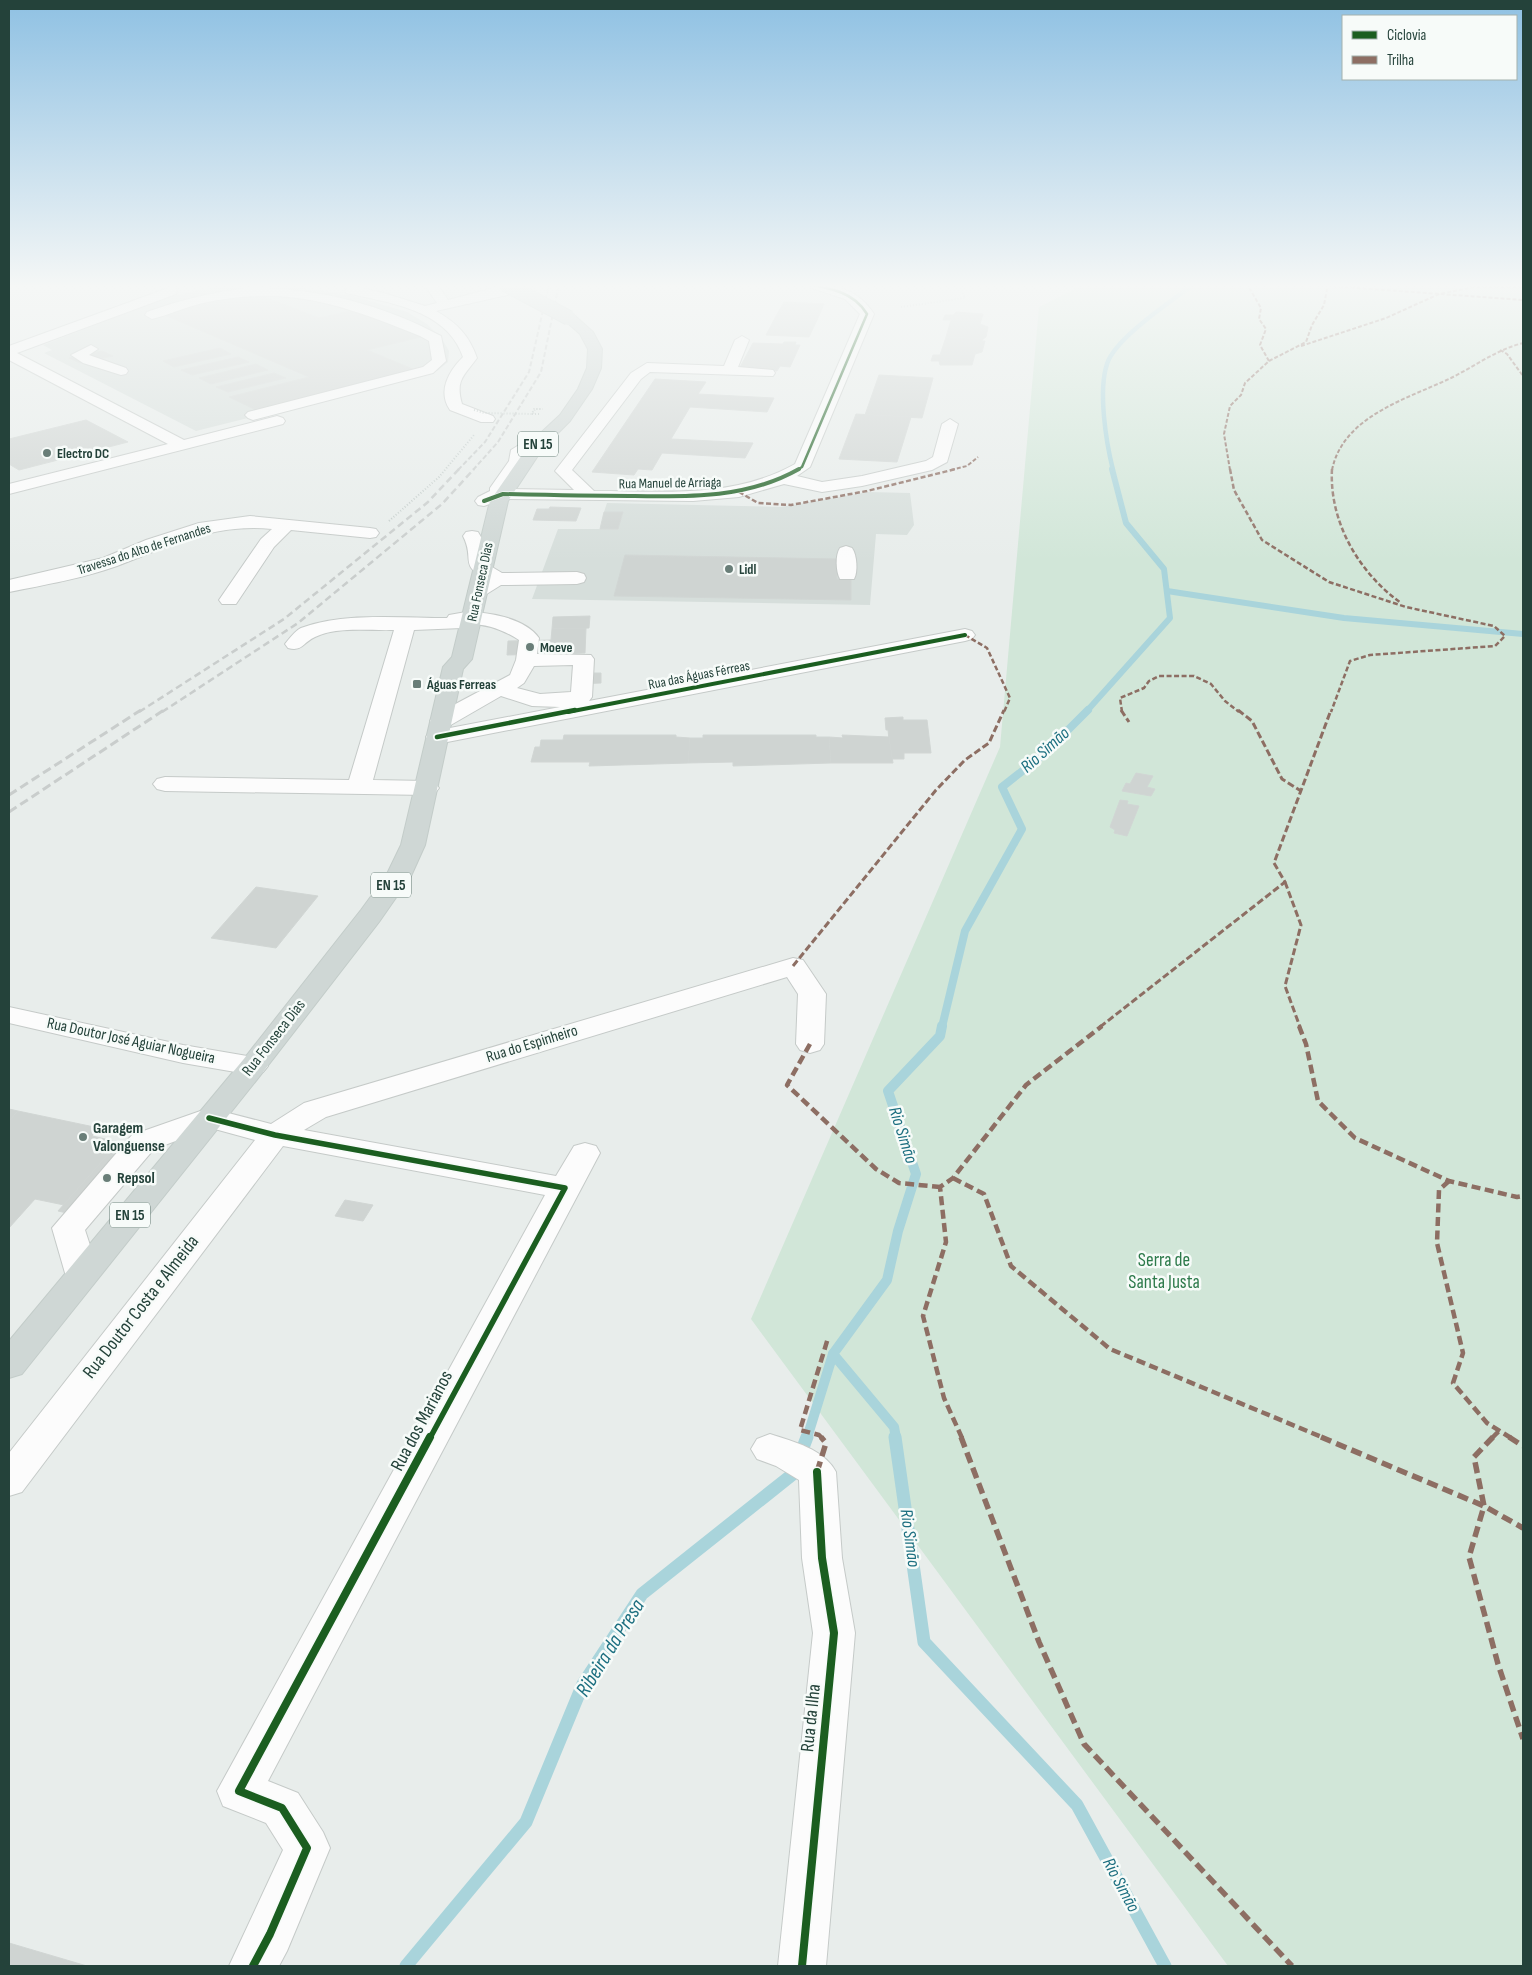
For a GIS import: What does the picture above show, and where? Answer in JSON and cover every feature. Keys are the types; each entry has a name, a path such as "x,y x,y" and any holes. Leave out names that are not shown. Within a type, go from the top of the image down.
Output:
{"main road":[{"name":"Rua Fonseca Dias","path":"470,590 482,571 494,515 503,494 537,445 565,418 590,376"},
{"name":"Rua Fonseca Dias","path":"9,1365 82,1273 253,1066 370,916 398,876 413,845 453,668 448,658 470,590 472,536 484,501 499,476 519,450 577,399"}],"street":[{"path":"53,376 182,445"},
{"path":"112,376 117,379 131,381"},
{"path":"253,415 404,376"},
{"path":"9,489 428,382 444,376"},
{"path":"454,376 451,396 455,407 487,418"},
{"path":"590,496 563,471 636,376"},
{"name":"Rua Manuel de Arriaga","path":"503,494 690,496 739,492 786,478 805,466 842,376"},
{"path":"786,478 822,487 862,481 932,465 941,459 950,424"},
{"name":"Rua Fonseca Dias","path":"503,494 499,492 499,488 517,462 519,450"},
{"path":"484,501 493,496 503,494"},
{"name":"Travessa do Alto de Fernandes","path":"9,586 67,574 110,562 152,544 205,527 250,521 370,532"},
{"path":"229,600 267,543 286,525"},
{"path":"472,536 479,549 478,567 482,571 579,573"},
{"path":"486,551 493,560 512,571"},
{"path":"846,552 847,575"},
{"path":"470,590 512,571"},
{"path":"295,644 307,633 340,625 406,624 490,619 529,638 525,668 517,679 439,729"},
{"path":"359,787 406,624"},
{"name":"Rua das Águas Férreas","path":"439,729 965,634"},
{"path":"501,689 531,701 547,703 581,697 584,659 527,660"},
{"path":"166,784 426,788"},
{"name":"Rua do Espinheiro","path":"275,1135 315,1110 793,966 812,994 810,1044"},
{"name":"Rua Doutor José Aguiar Nogueira","path":"9,1015 183,1054 253,1066"},
{"path":"209,1118 275,1135 565,1188"},
{"name":"Rua Doutor Costa e Almeida","path":"9,1481 83,1382 275,1135"},
{"name":"Rua dos Marianos","path":"253,1966 270,1934 307,1848 282,1808 239,1791 585,1153"},
{"name":"Rua da Ilha","path":"796,1461 822,1558 834,1633 802,1966"}],"path":[{"path":"474,410 484,413 533,414 535,409 541,409 539,414 532,414 534,408"},
{"path":"370,532 382,528 439,477 487,418"}],"shaded area":[{"path":"89,376 416,376 196,431"},
{"path":"868,492 910,493 914,525 907,535 876,534 870,605 532,599 558,529 618,529 623,513 604,512 607,503 781,507"}],"green space":[{"name":"Serra de Santa Justa","path":"1033,376 1523,376 1523,1966 1228,1966 751,1319 1000,747"}],"building":[{"path":"206,376 243,376 211,384 199,378"},
{"path":"261,376 282,376 286,378 228,392 216,387"},
{"path":"307,376 390,376 256,410 229,397 309,377"},
{"path":"879,376 933,378 922,418 865,415"},
{"path":"655,379 706,382 698,394 774,398 767,412 690,407 671,439 753,443 745,458 662,453 652,470 638,469 634,475 592,472"},
{"path":"856,414 911,417 897,462 839,459"},
{"name":"Electro DC","path":"86,420 128,442 19,470 9,464 9,439"},
{"path":"550,507 581,508 576,521 533,520 537,509 549,509"},
{"path":"604,512 623,512 618,529 600,529"},
{"name":"Lidl","path":"625,555 837,559 837,579 851,579 851,600 614,596"},
{"path":"590,616 589,628 552,629 553,617"},
{"path":"586,628 585,653 507,655 508,641 551,640 552,629"},
{"path":"592,673 601,673 601,683 576,684"},
{"path":"903,717 903,720 927,720 931,753 904,753 904,759 891,759 885,718"},
{"path":"564,735 676,735 676,737 690,738 688,763 589,766 590,762 531,762 535,747 540,747 541,740 563,740"},
{"path":"703,735 816,735 816,737 829,737 831,763 733,766 733,762 688,763 690,738 703,738"},
{"path":"842,735 889,737 893,763 831,763 829,737 843,738"},
{"path":"1136,773 1153,776 1147,787 1155,789 1151,796 1122,791 1126,783 1130,784"},
{"path":"1120,800 1128,801 1127,804 1139,806 1127,836 1114,833 1115,830 1110,827"},
{"path":"256,887 318,896 276,948 211,938"},
{"path":"9,1109 18,1111 9,1121"},
{"path":"18,1111 99,1128 92,1136 119,1142 64,1205 35,1199 9,1228 9,1121"},
{"name":"Repsol","path":"119,1142 153,1149 93,1219 58,1211"},
{"path":"345,1200 373,1205 363,1221 335,1216"},
{"path":"9,1943 87,1966 9,1966"}],"waterway":[{"name":"Rio Simão","path":"1104,376 1103,402 1113,470"},
{"name":"Rio Simão","path":"1086,712 1170,618 1164,569 1126,523 1112,469"},
{"path":"1167,591 1344,618 1523,634"},
{"name":"Rio Simão","path":"942,1027 965,931 1022,829 1002,787 1044,754 1086,712"},
{"name":"Rio Simão","path":"833,1354 887,1280 898,1231 916,1174 888,1091 940,1036 942,1026"},
{"name":"Ribeira da Presa","path":"807,1438 833,1354"},
{"name":"Rio Simão","path":"833,1354 894,1427 896,1438"},
{"name":"Ribeira da Presa","path":"406,1966 526,1822 583,1684 642,1594 793,1474 807,1437"},
{"name":"Rio Simão","path":"895,1437 924,1642 1077,1805 1165,1966"}],"railway":[{"path":"458,470 485,442 526,376"},
{"path":"473,470 498,442 538,376"},
{"path":"139,712 284,619 428,502 459,469"},
{"path":"162,712 298,623 442,504 474,469"},
{"path":"9,795 141,710"},
{"path":"9,812 164,710"}],"marked path":[{"path":"1252,376 1245,383 1241,395 1230,406 1224,434 1234,490 1262,540 1329,582 1406,607 1494,626 1505,636 1495,646 1370,655 1350,661 1274,863 1285,882 1026,1085 953,1178 940,1187 946,1242 923,1316 944,1398 970,1458 1039,1642 1084,1744 1292,1966"},
{"path":"1401,603 1370,578 1348,540 1341,523 1332,487 1332,470 1335,455 1342,443 1363,423 1390,405 1406,396 1453,376"},
{"path":"739,492 758,503 791,505 867,491 967,466 978,457"},
{"path":"793,966 936,790 965,760 989,743 1010,698 987,648 965,635"},
{"path":"1129,722 1121,710 1120,698 1144,688 1149,681 1159,676 1194,676 1211,684 1225,701 1252,721 1282,779 1301,791"},
{"path":"1285,882 1301,925 1285,986 1306,1044 1318,1101 1355,1138 1449,1181 1517,1197 1523,1196"},
{"path":"810,1044 787,1085 876,1169 899,1183 940,1187"},
{"path":"953,1178 984,1194 1011,1266 1110,1349 1484,1506 1523,1528"},
{"path":"1449,1181 1439,1190 1437,1243 1463,1353 1453,1383 1487,1423 1523,1446"},
{"path":"817,1472 826,1443 819,1435 800,1430 828,1338"},
{"path":"1499,1431 1474,1457 1484,1506 1469,1557 1498,1664 1523,1739"}],"cycle path":[{"path":"484,501 493,496 503,494 580,496 716,495 739,492 761,486 782,478 802,467 841,376"},
{"path":"437,737 965,635"},
{"path":"209,1118 275,1135 565,1188 239,1791 282,1808 307,1848 270,1934 253,1966"},
{"path":"802,1966 834,1633 822,1558 817,1472"}],"place":[{"name":"Electro DC","path":"47,453"},
{"name":"Lidl","path":"729,569"},
{"name":"Moeve","path":"530,647"},
{"name":"Águas Ferreas","path":"417,684"},
{"name":"Garagem Valonguense","path":"83,1137"},
{"name":"Repsol","path":"107,1178"}]}
